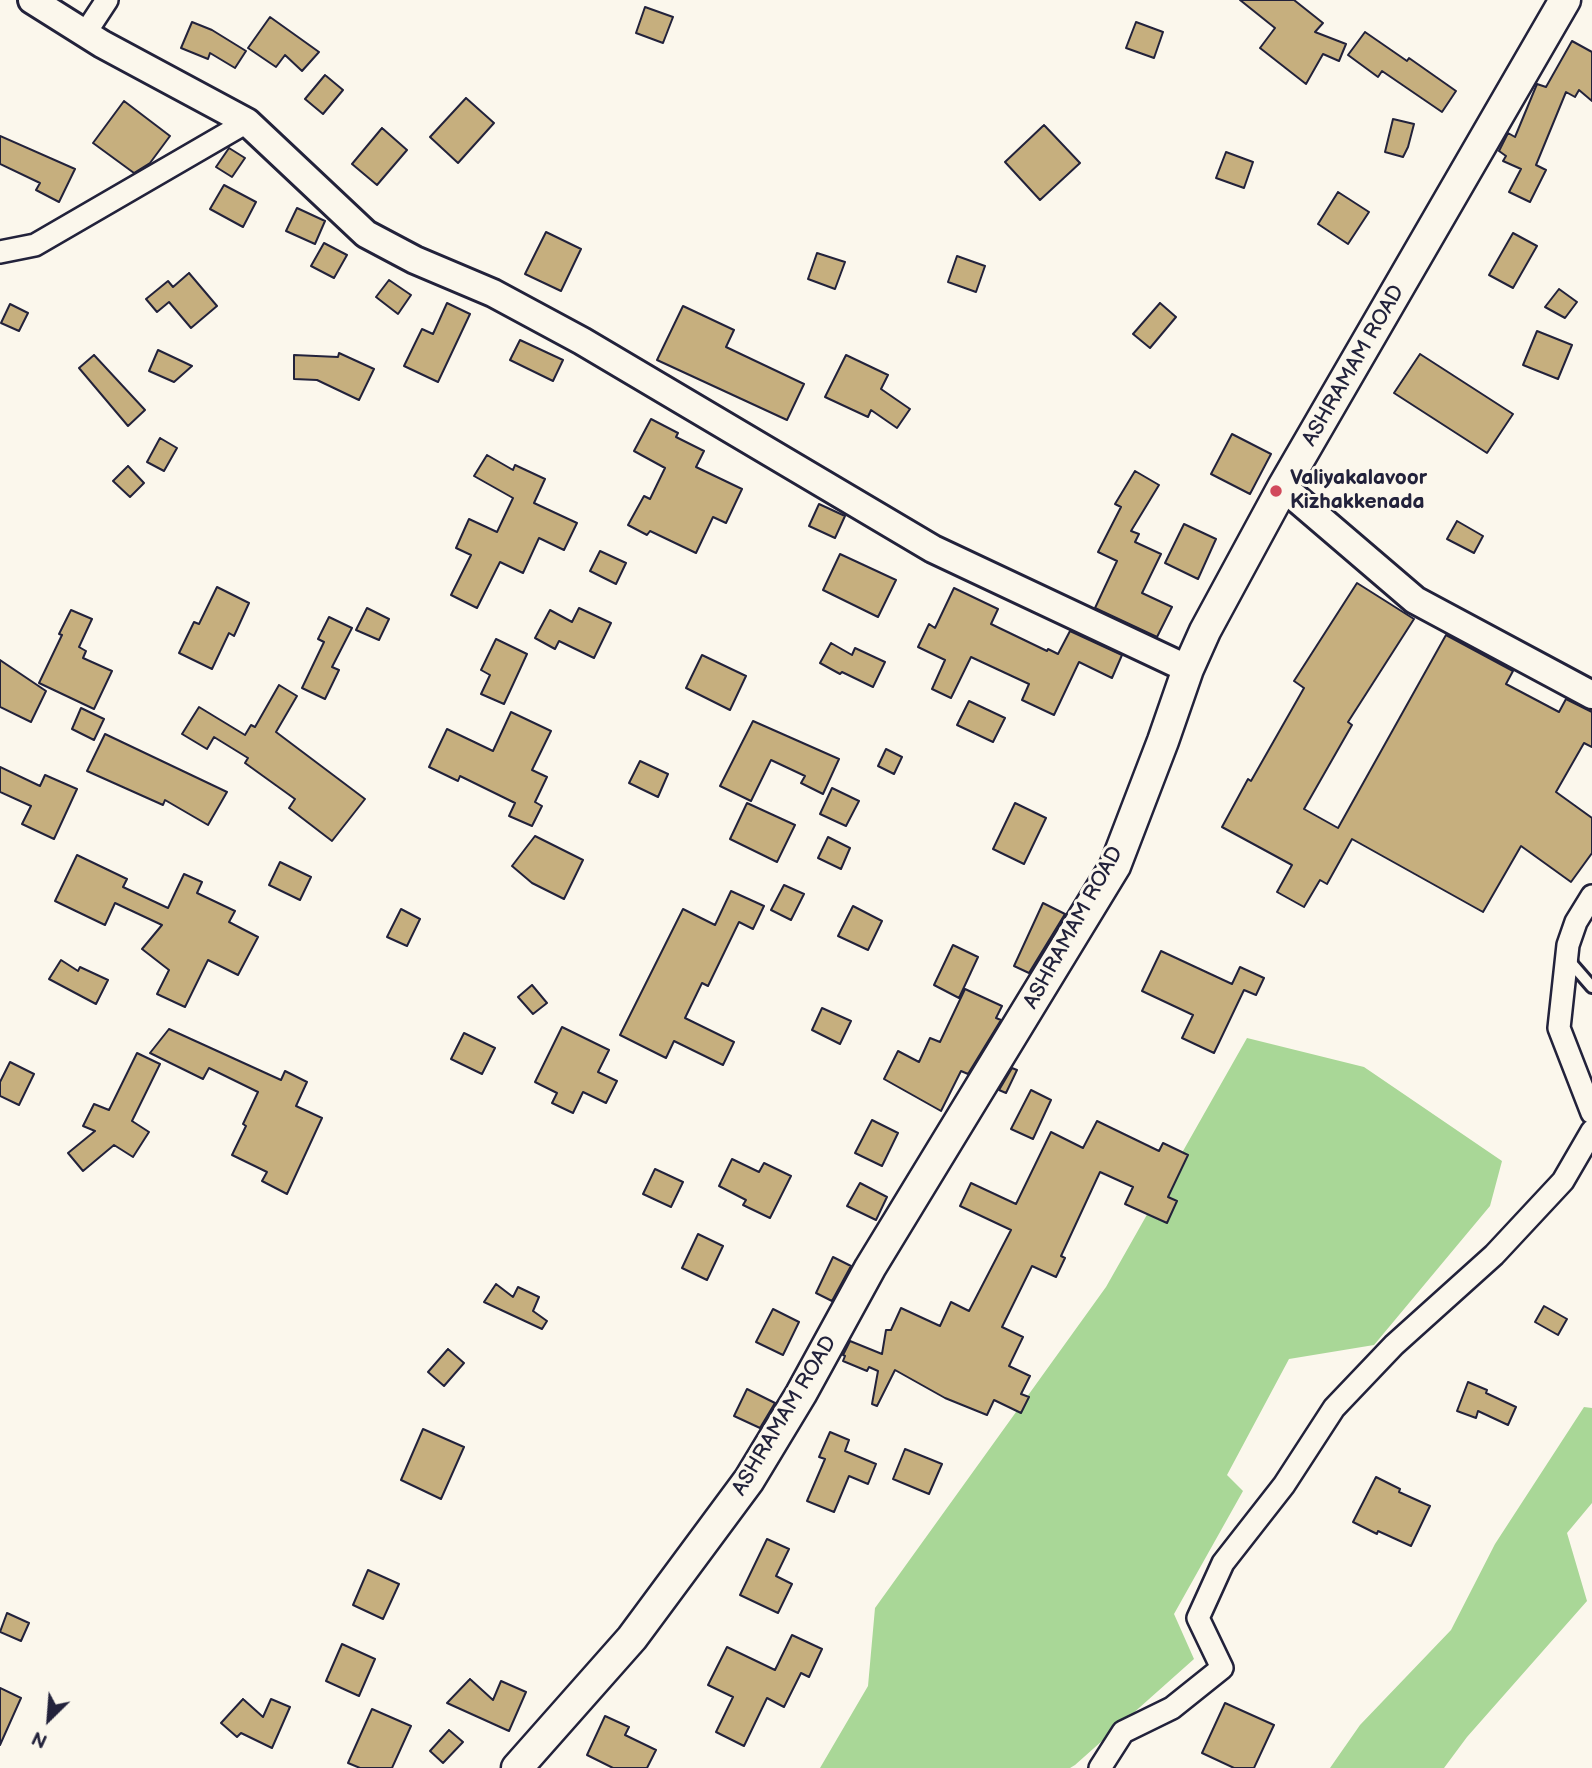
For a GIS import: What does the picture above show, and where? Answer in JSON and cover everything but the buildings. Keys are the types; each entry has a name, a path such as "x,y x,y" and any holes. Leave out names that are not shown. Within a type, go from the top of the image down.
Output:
{"main road":[{"name":"ASHRAMAM ROAD","path":"517,1768 632,1638 750,1480 870,1268 1115,866 1188,669 1205,631 1283,487 1565,0"}],"street":[{"path":"32,0 159,76 247,122 366,234 415,260 493,293 582,341 933,549 1188,669"},
{"path":"86,32 107,0"},
{"path":"0,252 35,245 247,122"},
{"path":"1283,487 1415,600 1592,695"},
{"path":"1592,896 1576,922 1568,945 1559,1028 1592,1113"},
{"path":"1100,1768 1123,1732 1172,1708 1222,1668 1198,1618 1223,1563 1284,1485 1334,1408 1394,1345 1494,1255 1563,1181 1592,1131"}],"lane":[{"path":"1568,945 1572,964 1592,987"}],"green space":[{"path":"1247,1038 1364,1067 1502,1161 1490,1206 1374,1345 1289,1359 1227,1475 1243,1491 1174,1614 1194,1659 1075,1765 1070,1768 820,1768 868,1686 875,1608 1106,1287"},
{"path":"1584,1407 1592,1408 1592,1503 1567,1533 1587,1601 1467,1737 1444,1768 1330,1768 1360,1725 1451,1630 1495,1544"}],"place":[{"name":"Valiyakalavoor Kizhakkenada","path":"1276,491"}]}
